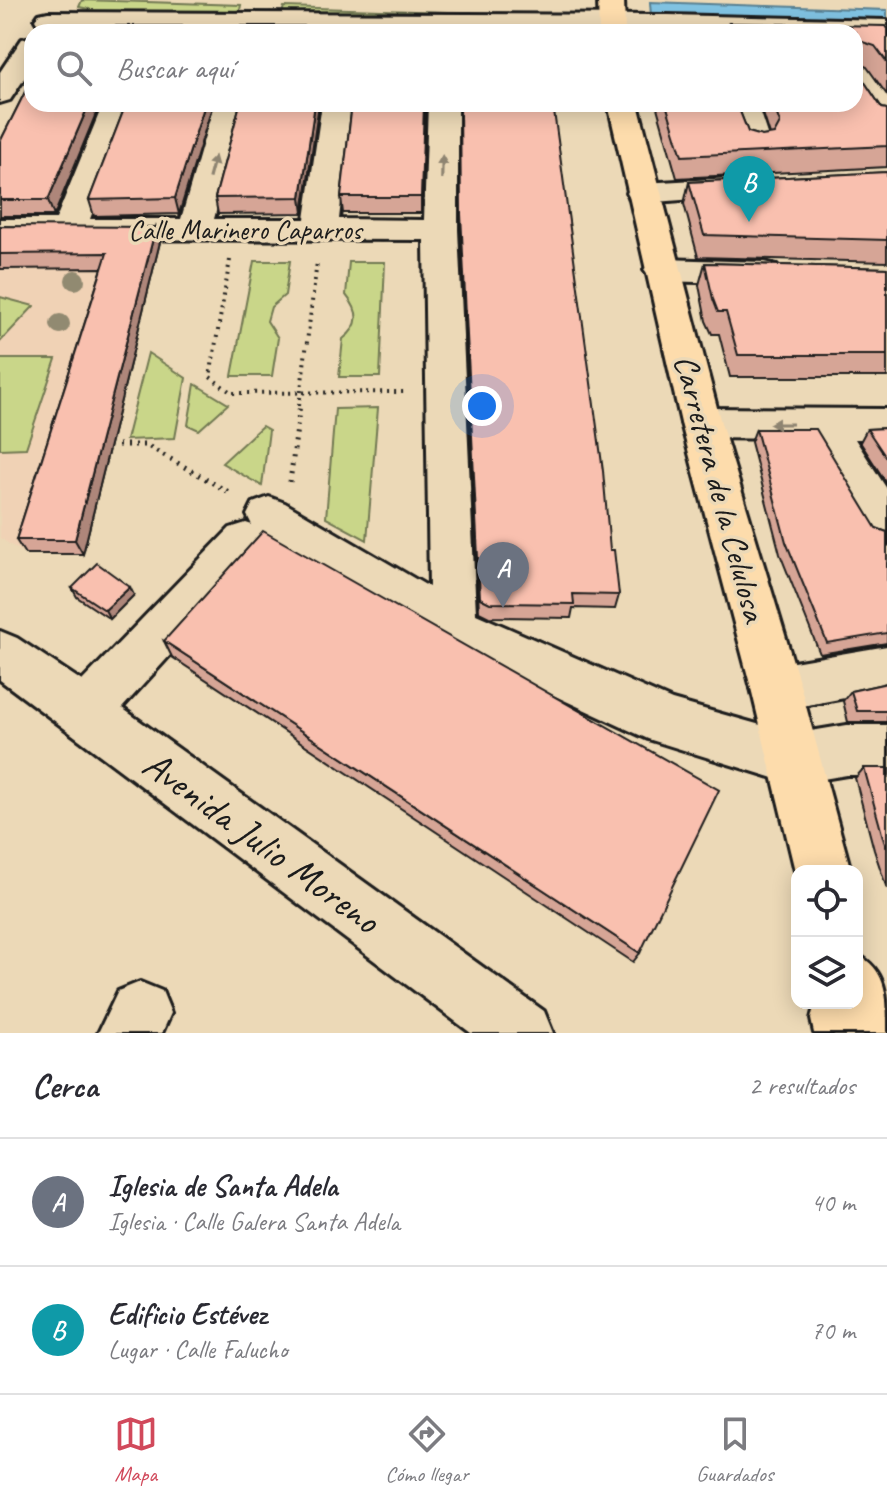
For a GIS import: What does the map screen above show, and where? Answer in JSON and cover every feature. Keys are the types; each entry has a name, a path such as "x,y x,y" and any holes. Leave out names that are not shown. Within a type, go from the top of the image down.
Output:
{"highway":[{"name":"Carretera de la Celulosa","path":"625,112 701,423 776,688 821,865"}],"street":[{"path":"691,0 887,6"},
{"path":"50,17 126,24"},
{"path":"485,24 611,18 673,24"},
{"path":"513,22 518,24"},
{"path":"863,29 887,28"},
{"path":"0,94 24,57"},
{"path":"69,229 115,112"},
{"path":"195,229 227,112"},
{"path":"321,229 336,112"},
{"path":"443,112 441,230 453,626"},
{"path":"745,112 756,146"},
{"path":"643,193 782,185"},
{"name":"Calle Marinero Caparros","path":"0,229 441,230"},
{"path":"662,270 797,274"},
{"path":"701,423 887,424"},
{"path":"824,424 887,526"},
{"path":"86,712 266,527 453,626 666,722 793,759 847,750 887,750"},
{"name":"Avenida Julio Moreno","path":"0,653 86,712 522,1033"},
{"path":"776,688 887,668"}],"path":[{"path":"118,445 146,445 266,527 301,394 321,229"},
{"path":"231,255 210,377 232,393 446,391"}],"shaded area":[{"path":"160,244 83,554 25,554 0,538 0,246"}],"green space":[{"path":"82,0 241,5 240,10 233,12 86,13 89,9 79,7"},
{"path":"284,7 446,12 446,14 282,13"},
{"path":"254,261 290,261 285,295 271,307 267,321 278,338 272,376 232,376"},
{"path":"349,262 385,262 380,377 339,377 343,339 356,323 354,307 346,295"},
{"path":"0,297 34,306 0,342"},
{"path":"148,353 186,378 175,438 126,440"},
{"path":"0,359 56,359 26,448 0,449"},
{"path":"195,384 228,404 199,430 188,425"},
{"path":"378,408 367,540 326,518 335,409"},
{"path":"262,426 269,430 262,486 222,463"}],"water":[{"path":"650,2 887,10 887,25 863,24 651,16"}],"building":[{"path":"863,26 885,26 887,29 887,62 875,46 863,42"},
{"path":"863,80 882,108 887,109 887,146 682,156 668,112 740,112 748,132 762,136 774,134 780,123 776,112 863,112"},
{"path":"24,94 24,112 86,112 48,200 0,200 0,142"},
{"path":"123,112 202,112 175,198 89,200"},
{"path":"238,112 314,112 301,197 215,198"},
{"path":"351,112 424,112 421,197 341,197"},
{"path":"460,112 554,112 603,471 610,550 614,550 619,595 573,594 574,604 490,603 480,598 461,214"},
{"path":"887,172 887,240 704,235 689,182"},
{"path":"0,226 156,227 75,540 16,540 107,253 0,254"},
{"path":"705,263 887,268 887,355 738,355 726,312 718,312 713,299"},
{"path":"887,428 887,459 867,429"},
{"path":"756,429 816,429 876,528 887,532 887,633 827,643 786,542"},
{"path":"263,531 719,790 640,953 164,641"},
{"path":"97,563 130,587 105,610 72,588"},
{"path":"887,683 887,711 857,711 851,691"},
{"path":"864,768 887,768 887,850 884,841"}],"place":[{"name":"Edificio Estévez","path":"749,222"},
{"name":"Iglesia de Santa Adela","path":"503,608"}]}
